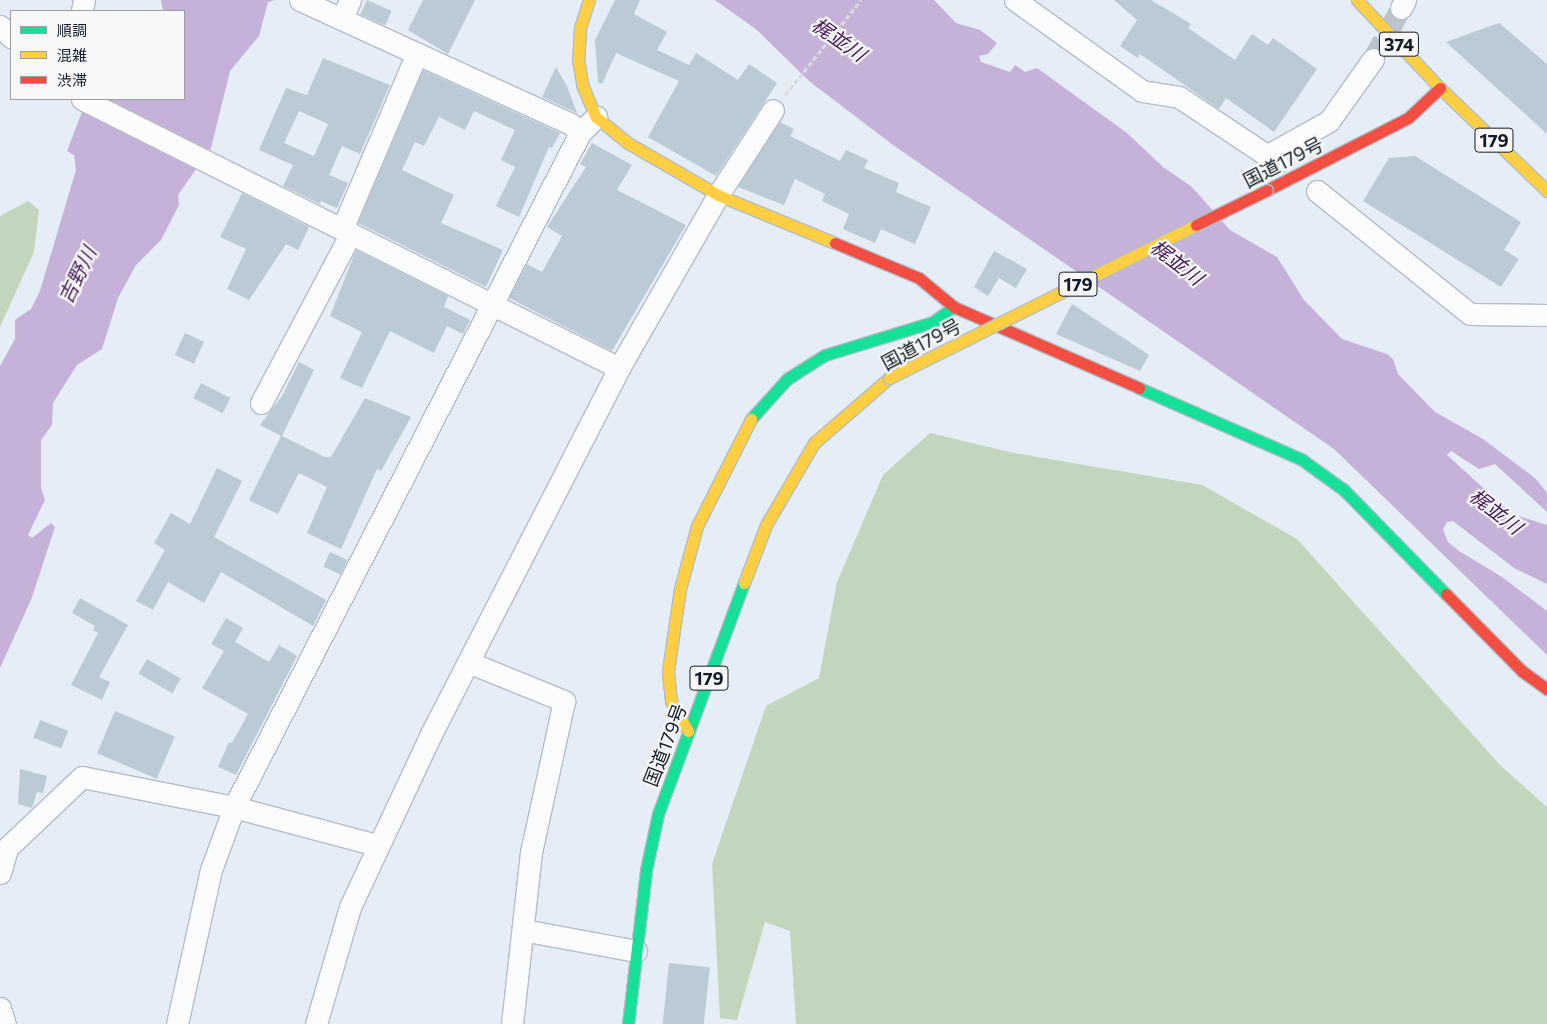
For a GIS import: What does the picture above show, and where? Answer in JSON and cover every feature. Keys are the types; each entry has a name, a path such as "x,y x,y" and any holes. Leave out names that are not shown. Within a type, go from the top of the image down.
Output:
{"main road":[{"path":"588,0 580,27 578,60 596,117 628,143 718,195 919,278 954,307 1301,458 1344,490 1522,671 1547,689"},
{"name":"374","path":"1358,0 1440,88"},
{"name":"国道179号","path":"628,1024 646,870 658,814 766,525 814,443 889,378 1408,118 1440,88"},
{"name":"179","path":"1440,88 1547,192"},
{"path":"688,731 671,701 668,671 680,589 697,526 751,419 787,379 825,355 934,322 954,307"}],"street":[{"path":"300,0 346,10 418,53 571,124 580,133"},
{"path":"1015,0 1142,92 1179,97 1272,158 1329,121 1373,60"},
{"path":"0,26 10,36"},
{"path":"261,403 346,231 418,53"},
{"path":"84,100 619,368"},
{"path":"316,1024 350,907 377,845 468,662 619,368 718,195 773,110"},
{"path":"177,1024 211,870 234,806 580,133 596,117"},
{"path":"1316,191 1470,314 1547,315"},
{"path":"468,662 564,701 531,852 512,1024"},
{"path":"0,873 7,848 82,777 234,806 377,845"},
{"path":"523,930 636,951"},
{"path":"0,1008 5,1024"}],"path":[{"path":"796,81 861,0"}],"green space":[{"path":"28,201 39,210 34,252 0,327 0,216"},
{"path":"930,433 1014,453 1202,485 1297,539 1500,765 1547,807 1547,1024 796,1024 790,931 765,922 737,1020 720,1018 712,864 766,706 819,678 837,582 883,475"}],"water":[{"name":"吉野川","path":"161,0 275,0 268,2 259,36 230,71 211,148 178,195 179,205 161,240 136,265 118,298 102,349 77,365 53,403 52,425 41,440 41,488 45,500 28,535 32,538 51,523 55,527 31,600 0,668 0,366 15,339 15,320 31,309 40,291 76,170 74,155 67,151 87,100 185,100 185,10 163,10"},
{"name":"梶並川","path":"715,0 934,0 956,23 980,30 997,43 988,54 979,56 981,62 1010,72 1015,65 1025,72 1037,68 1127,133 1163,167 1192,187 1230,230 1277,257 1304,300 1342,339 1387,354 1393,359 1398,374 1435,412 1483,439 1535,478 1547,493 1547,512 1495,464 1479,469 1451,451 1447,455 1512,514 1547,525 1547,584 1514,568 1453,521 1447,522 1443,529 1448,542 1459,551 1502,577 1547,611 1547,655 1334,449 893,145 809,81 757,30"}],"building":[{"path":"367,0 392,11 385,26 360,15"},
{"path":"423,0 475,0 448,54 408,30"},
{"path":"615,0 640,0 634,14 667,32 657,50 689,65 696,53 738,80 749,64 777,83 716,176 648,137 679,81 616,53 602,84 598,82 595,40"},
{"path":"1114,0 1151,0 1191,24 1188,28 1235,60 1252,34 1268,45 1273,38 1317,69 1274,132 1226,98 1219,109 1140,54 1138,58 1120,46 1137,20"},
{"path":"1499,23 1547,64 1547,134 1446,42"},
{"path":"323,58 390,85 360,154 342,146 329,175 348,183 337,208 321,201 320,204 283,186 293,165 259,150 286,88 307,95","holes":["299,111 328,124 314,156 284,143"]},
{"path":"556,67 567,86 577,113 542,97"},
{"path":"423,70 560,133 552,148 549,147 519,217 496,206 515,167 501,160 515,130 474,111 465,130 439,117 424,146 415,142 402,170 454,195 441,223 503,250 486,287 358,223"},
{"path":"780,122 794,129 790,136 840,161 846,150 868,160 864,168 899,183 896,192 931,207 915,244 881,229 875,243 843,229 849,214 822,201 825,194 795,179 784,205 738,187"},
{"path":"592,143 632,165 617,190 686,225 612,351 509,298 527,264 542,272 562,236 547,227 586,167 580,164"},
{"path":"1415,156 1521,222 1504,250 1519,259 1501,287 1363,201 1389,158"},
{"path":"242,193 309,227 298,250 286,244 249,300 227,289 246,249 220,237"},
{"path":"356,250 448,296 444,307 470,320 463,334 447,326 434,353 390,331 362,388 340,378 362,332 330,316"},
{"path":"994,251 1027,269 1016,288 999,278 988,296 974,287"},
{"path":"1072,304 1149,355 1140,371 1056,334"},
{"path":"185,333 204,342 194,364 175,355"},
{"path":"299,362 314,370 282,436 325,457 331,457 365,398 411,417 381,471 377,469 341,549 307,533 327,487 299,473 278,514 249,500 281,436 260,425 282,396"},
{"path":"201,383 230,398 223,413 193,398"},
{"path":"217,468 242,481 214,537 326,600 313,626 221,572 204,603 168,582 153,610 136,601 165,550 154,543 171,513 190,524"},
{"path":"330,552 347,560 340,575 323,567"},
{"path":"80,598 128,625 99,677 110,682 102,700 71,685 98,633 93,630 95,626 72,613"},
{"path":"226,618 243,628 235,642 269,662 279,645 297,656 236,775 218,767 229,742 232,743 248,714 202,688 224,651 211,644"},
{"path":"147,659 181,678 172,693 138,674"},
{"path":"115,711 175,736 157,779 97,753"},
{"path":"40,720 68,731 61,748 33,738"},
{"path":"20,769 47,776 43,793 37,792 32,808 18,804"},
{"path":"669,963 710,967 704,1024 663,1024"}],"tunnel":[{"path":"1373,59 1401,8"}],"traffic: fast":[{"path":"751,419 787,379 825,355 933,322 954,307"},
{"path":"1139,388 1301,459 1344,490 1446,594"},
{"path":"628,1024 646,870 658,814 744,583"}],"traffic: slow":[{"path":"589,0 580,27 578,60 583,87 596,117 628,143 718,195 835,243"},
{"path":"1357,0 1440,88 1547,191"},
{"path":"889,378 1196,225"},
{"path":"744,583 766,525 814,443 889,378"},
{"path":"688,731 671,701 668,671 680,589 697,526 751,419"}],"traffic: jam":[{"path":"1267,190 1408,118 1440,88"},
{"path":"1196,225 1267,190"},
{"path":"835,243 919,278 954,307 1139,388"},
{"path":"1446,594 1522,671 1547,689"}]}
